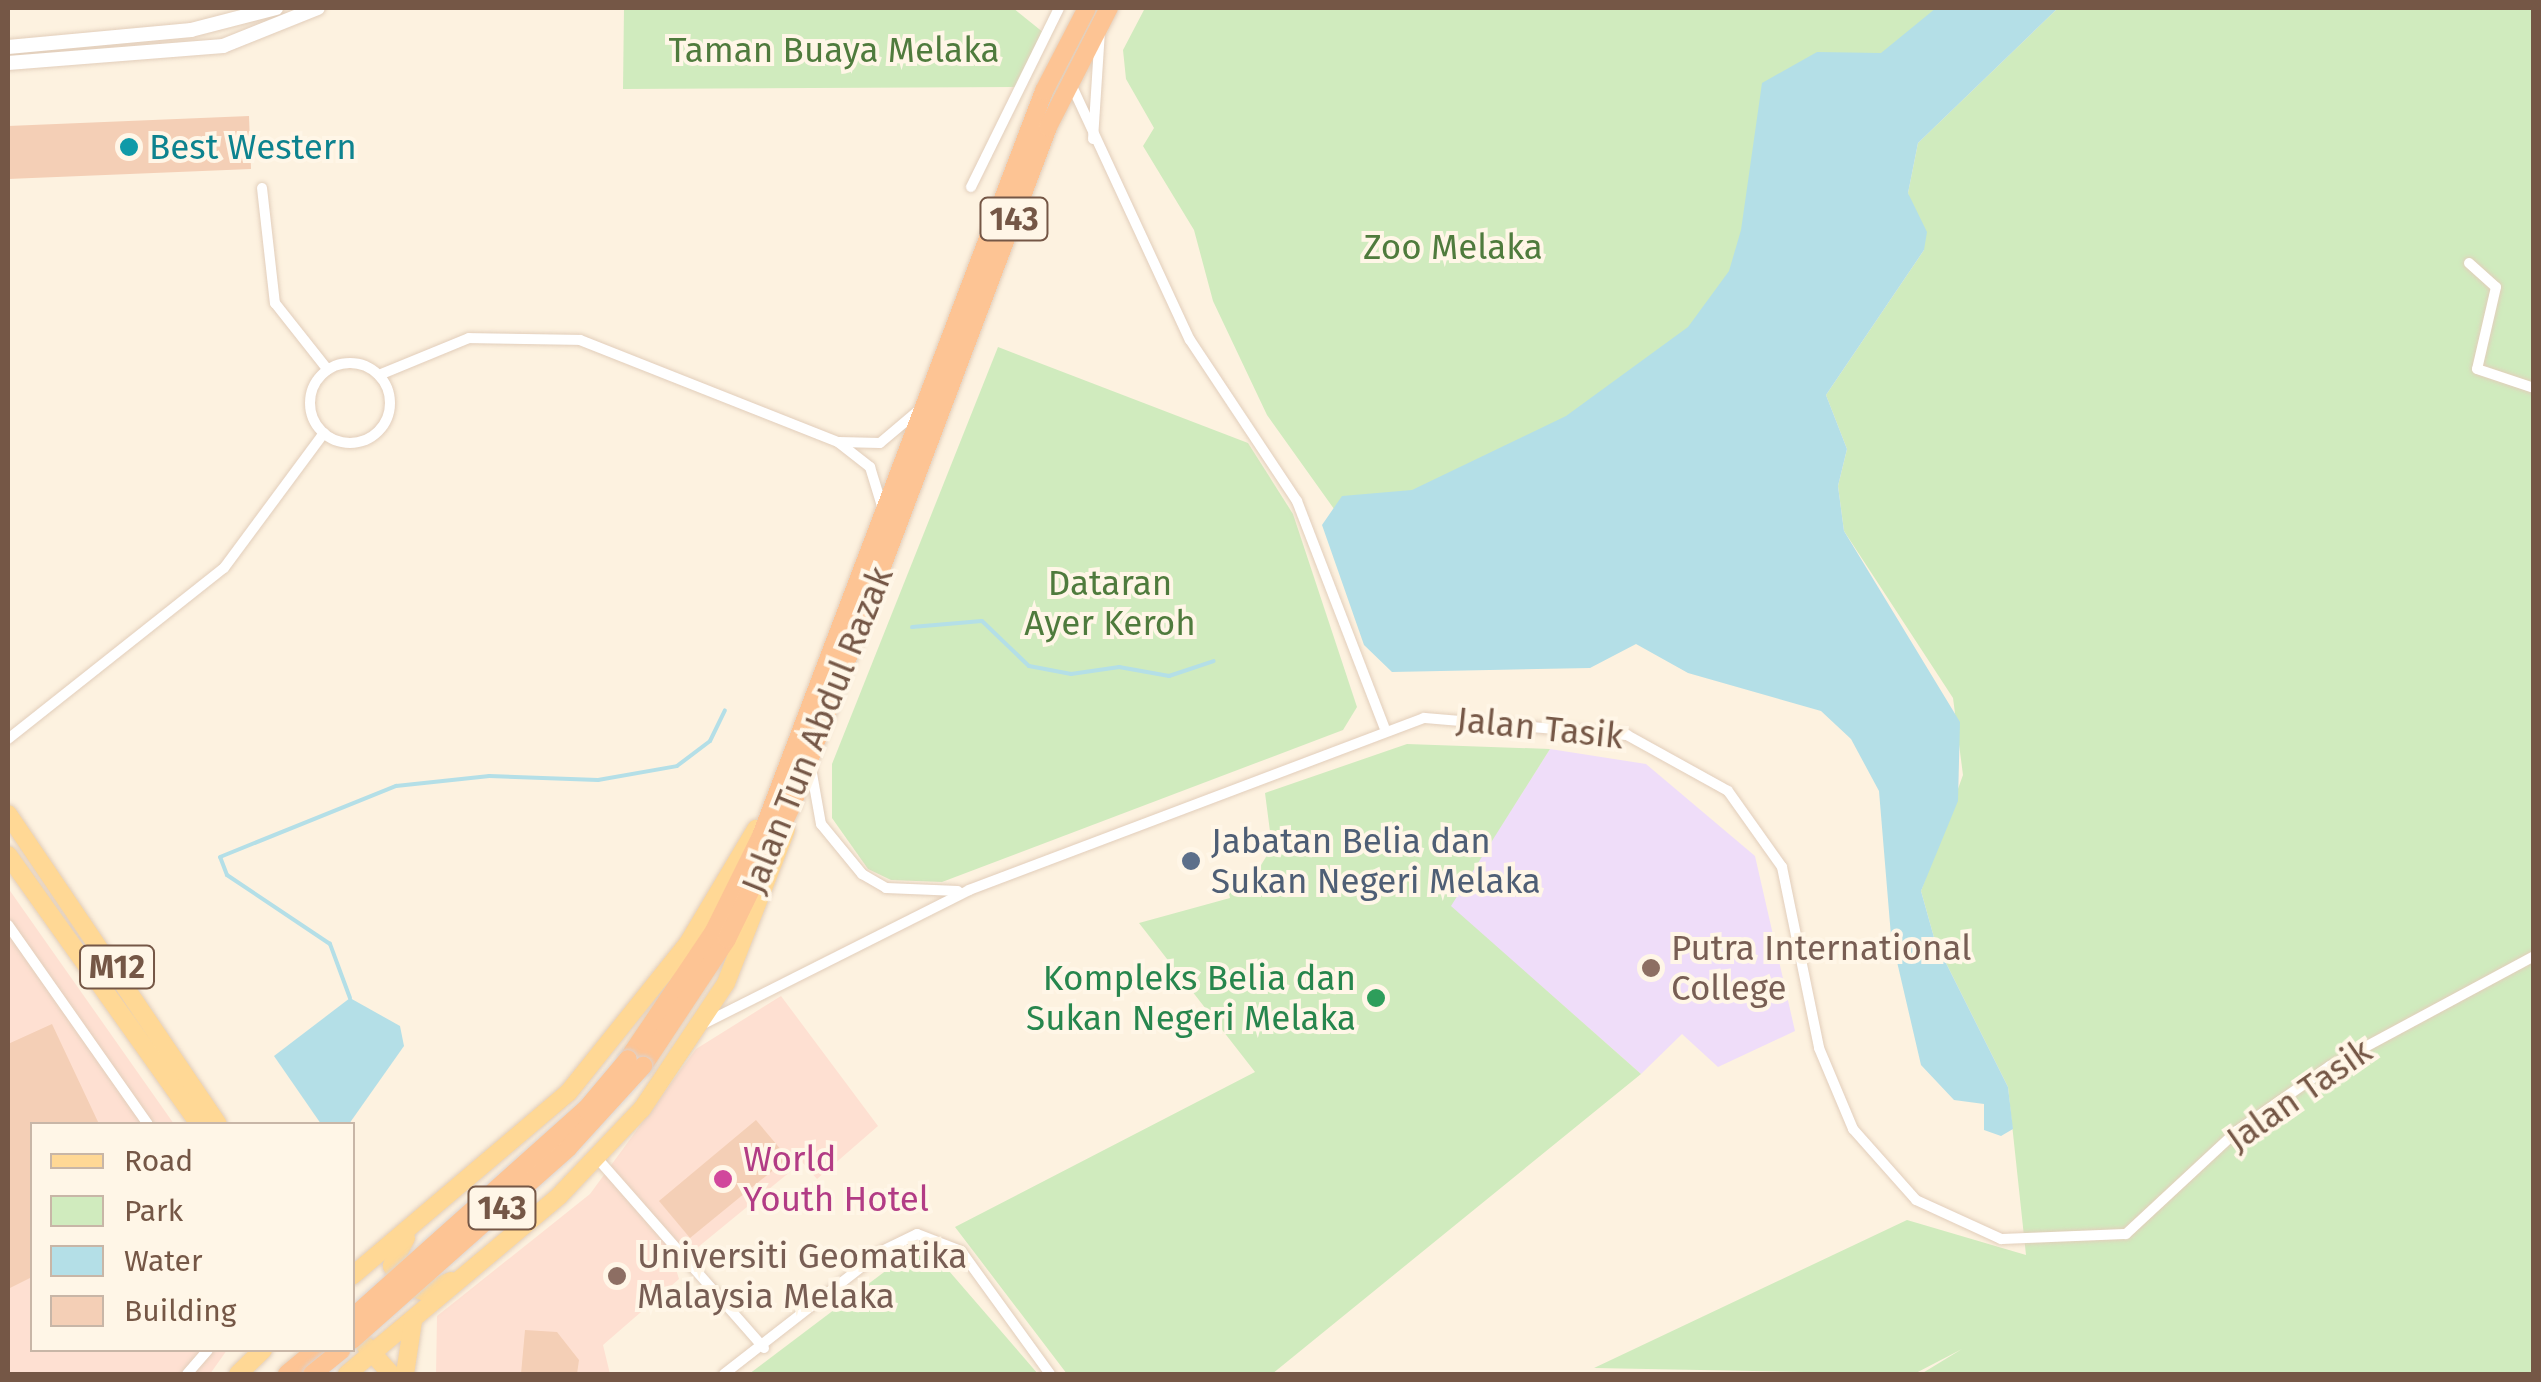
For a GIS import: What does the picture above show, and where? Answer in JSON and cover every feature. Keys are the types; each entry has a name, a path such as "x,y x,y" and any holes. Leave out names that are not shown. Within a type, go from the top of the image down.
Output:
{"highway":[{"name":"Jalan Tun Abdul Razak","path":"355,1337 569,1146 635,1063 810,762 1069,78 1099,12"},
{"name":"Jalan Tun Abdul Razak","path":"783,804 925,402 1044,91 1099,12"},
{"name":"Jalan Tun Abdul Razak","path":"355,1315 635,1063"},
{"path":"287,1374 314,1352"},
{"path":"312,1374 340,1352"}],"main road":[{"path":"331,1352 347,1374 470,1273 597,1158 705,1023 763,898 783,804"},
{"path":"357,1268 416,1224 568,1093 688,942 783,804"},
{"name":"M12","path":"8,814 217,1122"},
{"name":"M12","path":"8,856 198,1122"},
{"path":"416,1224 392,1266 403,1284 425,1292 470,1273"},
{"path":"405,1374 414,1320"},
{"path":"355,1332 392,1374"},
{"path":"238,1374 261,1352"}],"street":[{"path":"8,46 214,27 276,8"},
{"path":"8,63 222,46 318,8"},
{"path":"971,187 1059,8"},
{"path":"1092,140 1099,12"},
{"path":"44,44 77,59"},
{"path":"1069,78 1092,140 1190,340 1296,501 1384,727"},
{"path":"262,188 275,303 328,370"},
{"path":"2468,264 2496,287 2478,369 2534,388"},
{"path":"379,376 470,338 555,335 838,442 870,468 883,517"},
{"path":"349,363 379,376 390,397 379,431 346,443 324,433 310,401 328,370 349,363"},
{"path":"838,442 894,436 925,402"},
{"path":"8,740 11,730 224,568 324,433"},
{"name":"Jalan Tasik","path":"705,1023 969,890 1384,727 1440,718 1592,728 1653,744 1728,792 1782,867 1818,1048 1853,1129 1916,1200 2001,1240 2126,1234 2236,1131 2330,1066 2534,956"},
{"name":"Jalan Tasik","path":"810,762 820,824 862,874 900,890 969,890"},
{"path":"8,926 147,1122"},
{"path":"597,1158 764,1348"},
{"path":"724,1374 764,1348 882,1251 918,1234 961,1251 1050,1374"},
{"path":"186,1374 206,1352"}],"shaded area":[{"name":"Putra International College","path":"1550,749 1646,764 1755,856 1795,1031 1718,1067 1682,1034 1641,1074 1450,906"},
{"path":"8,888 173,1122 30,1122 30,1352 226,1352 210,1374 8,1374"},
{"path":"781,996 878,1126 817,1179 802,1162 675,1266 679,1279 603,1345 610,1374 436,1374 437,1316 590,1194 696,1049"}],"green space":[{"name":"Taman Buaya Melaka","path":"624,8 1013,8 1044,33 1015,87 623,89"},
{"name":"Zoo Melaka","path":"1145,8 1980,8 1727,396 1359,544 1267,415 1213,301 1194,230 1143,146 1154,128 1126,79 1123,50"},
{"path":"2058,8 2533,8 2533,1374 1921,1374 1962,1349 1914,1374 1594,1368 1907,1220 2026,1255 2008,1087 1935,941 1921,891 1963,775 1953,698 1844,531 1838,486 1847,449 1826,395 1924,250 1908,193 1918,143"},
{"name":"Dataran Ayer Keroh","path":"998,347 1248,443 1293,514 1357,707 1343,730 942,882 891,880 868,869 832,818 832,764"},
{"name":"Kompleks Belia dan Sukan Negeri Melaka","path":"1407,744 1550,749 1451,906 1641,1074 1272,1374 1067,1374 955,1227 1255,1072 1139,923 1230,898 1226,882 1258,870 1272,847 1265,793"},
{"path":"930,1249 1038,1374 749,1374 912,1251"}],"water":[{"path":"1936,8 2058,8 1918,143 1908,193 1927,232 1924,250 1826,395 1847,449 1838,486 1844,531 1960,722 1958,801 1921,891 1935,941 2008,1087 2013,1129 2001,1136 1984,1130 1984,1104 1954,1100 1921,1065 1891,936 1879,791 1851,739 1821,711 1688,673 1636,644 1590,668 1392,672 1364,645 1322,525 1342,496 1412,490 1566,416 1688,327 1729,271 1741,230 1762,83 1817,52 1881,53"},
{"path":"350,998 400,1026 404,1046 350,1122 320,1122 274,1056"}],"building":[{"name":"Best Western","path":"249,116 251,169 8,179 8,126"},
{"path":"52,1024 98,1122 30,1122 30,1278 8,1289 8,1044"},
{"name":"World Youth Hotel","path":"756,1120 788,1158 690,1238 659,1201"},
{"path":"525,1330 557,1332 579,1360 577,1374 521,1374"}],"waterway":[{"path":"912,627 982,621 1029,666 1071,674 1119,667 1169,676 1214,661"},
{"path":"350,998 330,944 227,875 220,857 396,786 489,776 598,780 677,766 710,741 725,710"}],"place":[{"name":"Best Western","path":"129,147"},
{"name":"Jabatan Belia dan Sukan Negeri Melaka","path":"1191,861"},
{"name":"Putra International College","path":"1651,968"},
{"name":"Kompleks Belia dan Sukan Negeri Melaka","path":"1376,998"},
{"name":"World Youth Hotel","path":"723,1179"},
{"name":"Universiti Geomatika Malaysia Melaka","path":"617,1276"}]}
